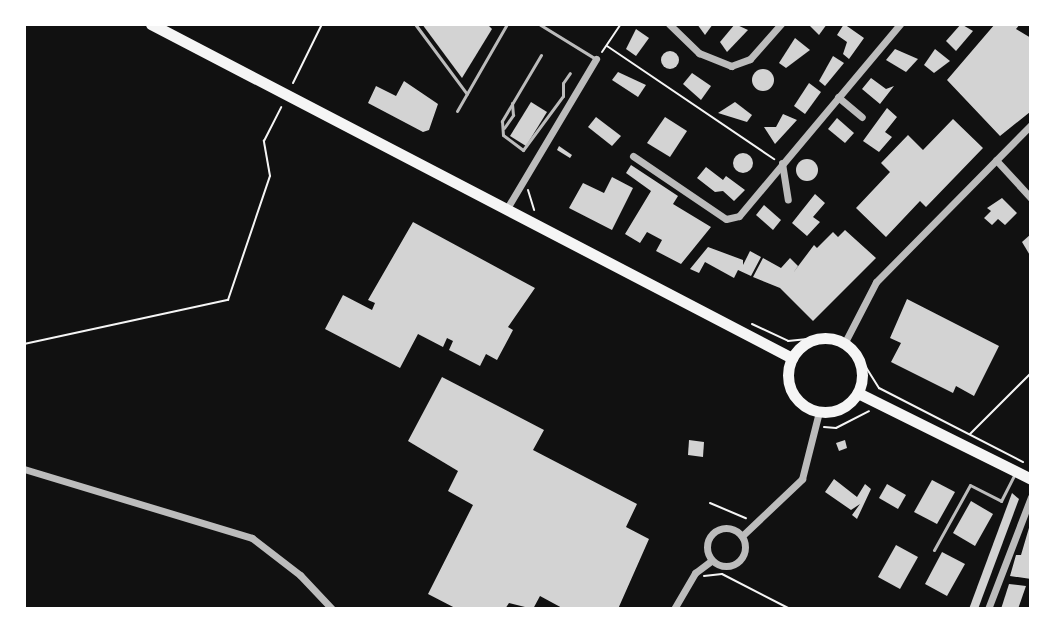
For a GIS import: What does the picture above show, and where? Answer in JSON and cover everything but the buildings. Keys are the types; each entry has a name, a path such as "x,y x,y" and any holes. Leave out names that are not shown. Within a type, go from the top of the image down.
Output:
{"main road":[{"path":"151,24 792,358"},
{"path":"827,338 844,344 861,365 858,393 845,407 819,412 792,394 788,369 792,358 809,341 827,338"},
{"path":"858,393 965,438 1018,466 1031,479"}],"street":[{"path":"671,24 699,53 731,66 750,59 781,24"},
{"path":"633,156 726,219 739,216 900,24"},
{"path":"506,210 596,59"},
{"path":"838,97 862,117"},
{"path":"844,344 876,282 1031,125"},
{"path":"996,160 1031,198"},
{"path":"782,163 788,200"},
{"path":"742,536 802,479 819,412"},
{"path":"24,469 252,538 289,565 332,609"},
{"path":"988,609 1031,497"},
{"path":"733,529 742,536 745,549 739,560 728,566 712,560 707,544 716,530 733,529"},
{"path":"674,609 698,571 712,560"}],"lane":[{"path":"415,24 467,94"},
{"path":"457,111 507,24"},
{"path":"539,24 596,59"},
{"path":"502,130 512,103 541,55"},
{"path":"502,130 523,150 530,147 563,96 563,83 570,73"},
{"path":"502,130 513,115 512,103"},
{"path":"934,550 970,485 1001,501 1018,466"}],"path":[{"path":"293,83 322,24"},
{"path":"596,59 621,24"},
{"path":"607,46 782,163"},
{"path":"24,344 228,300 270,176 264,141 281,107"},
{"path":"524,177 534,212 542,216"},
{"path":"748,322 788,341 827,334"},
{"path":"858,352 865,372 879,388 1018,466 1031,466"},
{"path":"965,438 1031,373"},
{"path":"816,427 836,428 867,414 879,388"},
{"path":"710,503 757,523"},
{"path":"698,571 707,577 722,574 790,609"}]}
